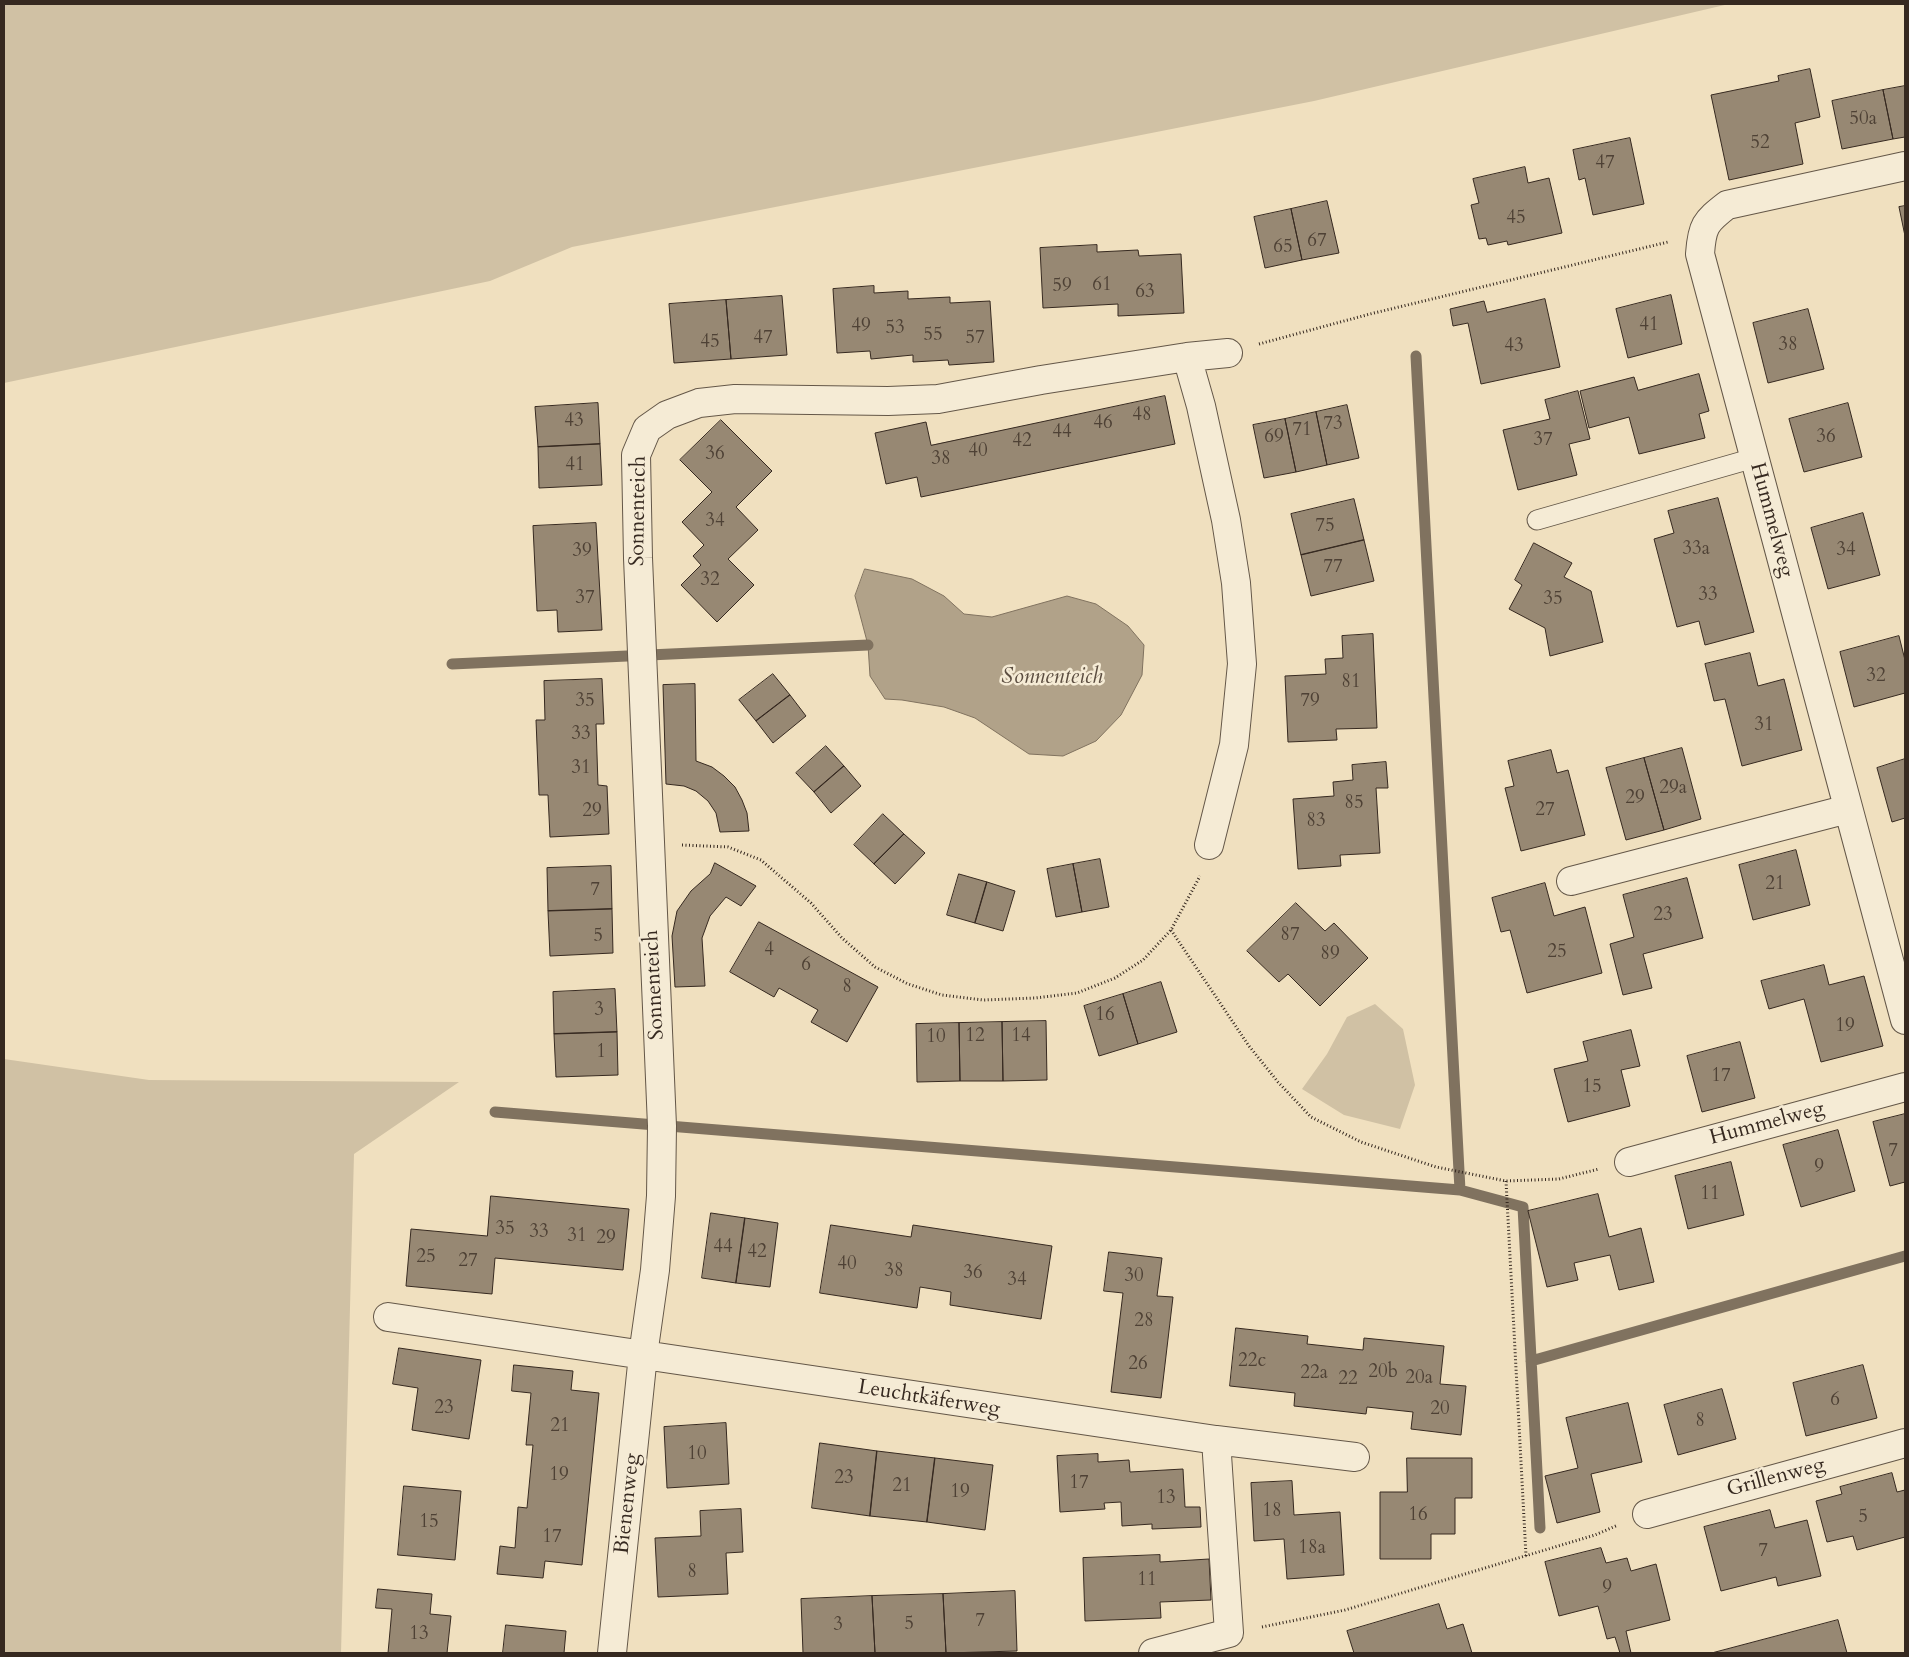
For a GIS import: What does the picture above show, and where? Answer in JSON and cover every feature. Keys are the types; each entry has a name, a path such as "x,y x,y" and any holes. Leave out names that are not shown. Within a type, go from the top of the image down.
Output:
{"street":[{"path":"1702,234 1709,219 1727,205 1905,166"},
{"name":"Hummelweg","path":"1702,234 1700,254 1905,1020"},
{"name":"Sonnenteich","path":"662,1126 638,558 636,455 647,429 667,415 699,403 735,399 888,401 938,399 1187,356 1228,353"},
{"path":"1187,356 1201,406 1226,520 1236,583 1242,664 1234,745 1209,844"},
{"path":"1571,882 1848,809"},
{"name":"Hummelweg","path":"1630,1162 1905,1087"},
{"name":"Bienenweg","path":"612,1653 643,1356 655,1270 661,1196 662,1126"},
{"path":"388,1316 643,1356"},
{"name":"Leuchtkäferweg","path":"643,1356 1216,1440 1355,1457"},
{"path":"1153,1653 1229,1633 1216,1440"},
{"name":"Grillenweg","path":"1647,1514 1905,1443"}],"lane":[{"path":"1537,520 1754,458"}],"path":[{"path":"1228,353 1379,311 1702,234"},
{"path":"649,844 728,847 760,860 811,903 842,938 875,967 908,984 942,995 983,1000 1035,998 1077,993 1115,978 1143,960 1171,930 1199,880 1209,844"},
{"path":"1171,930 1249,1046 1278,1082 1311,1117 1361,1142 1436,1167 1506,1181 1560,1179 1630,1162"},
{"path":"1506,1181 1526,1556"},
{"path":"1229,1633 1345,1610 1595,1535 1647,1514"}],"shaded area":[{"path":"4,4 1729,4 1314,101 572,247 490,281 4,383"},
{"path":"1375,1004 1403,1029 1415,1085 1400,1129 1344,1115 1302,1089 1327,1054 1347,1017"},
{"path":"4,1059 149,1080 459,1082 354,1154 341,1653 4,1653"}],"water":[{"name":"Sonnenteich","path":"865,569 912,579 944,596 964,614 992,617 1067,596 1096,604 1128,626 1144,645 1142,675 1121,715 1096,741 1063,756 1029,754 975,718 944,707 885,699 870,676 868,645 855,596"}],"building":[{"path":"1810,69 1820,117 1795,123 1803,164 1729,180 1711,95 1779,81 1778,76"},
{"path":"1905,86 1905,137 1893,139 1883,90"},
{"path":"1883,90 1893,139 1842,149 1832,101"},
{"path":"1630,138 1644,204 1593,215 1585,178 1579,180 1573,150"},
{"path":"1525,167 1528,183 1549,178 1562,233 1508,245 1507,241 1488,245 1486,238 1479,239 1471,205 1479,203 1473,179"},
{"path":"1327,201 1339,253 1302,260 1291,209"},
{"path":"1905,206 1905,236 1899,207"},
{"path":"1291,209 1302,260 1265,268 1254,217"},
{"path":"1097,245 1097,252 1138,250 1139,256 1181,254 1184,313 1118,316 1118,304 1043,308 1040,248"},
{"path":"874,286 874,293 908,291 908,299 950,297 950,303 990,301 994,362 949,365 948,360 913,362 913,355 871,359 870,351 837,353 833,289"},
{"path":"1671,295 1682,344 1628,358 1616,309"},
{"path":"782,296 787,355 731,359 726,300"},
{"path":"1545,299 1560,367 1481,384 1468,323 1453,326 1450,309 1484,301 1487,312"},
{"path":"726,300 731,359 674,363 669,304"},
{"path":"1808,309 1824,369 1768,383 1753,323"},
{"path":"1699,374 1709,411 1699,414 1705,438 1639,454 1629,417 1589,428 1580,391 1634,377 1638,390"},
{"path":"1578,391 1590,439 1569,444 1577,475 1518,490 1503,430 1550,419 1545,400"},
{"path":"1165,396 1175,444 921,497 917,477 886,484 875,433 926,422 931,445"},
{"path":"598,403 600,444 538,447 535,407"},
{"path":"1848,403 1862,457 1804,472 1789,419"},
{"path":"1347,405 1359,458 1327,465 1316,412"},
{"path":"1316,412 1327,465 1296,472 1285,419"},
{"path":"1285,419 1296,472 1264,478 1253,425"},
{"path":"721,420 772,471 736,507 758,530 728,559 754,585 717,622 681,585 701,565 693,556 704,545 682,522 712,492 680,460"},
{"path":"600,444 602,485 539,488 538,447"},
{"path":"1718,498 1754,632 1705,645 1699,621 1677,627 1654,539 1674,533 1668,511"},
{"path":"1354,499 1364,540 1301,555 1291,514"},
{"path":"1863,513 1880,575 1828,589 1811,528"},
{"path":"596,523 602,630 558,632 557,610 537,611 533,526"},
{"path":"1364,540 1374,581 1311,596 1301,555"},
{"path":"1534,543 1572,563 1564,577 1591,591 1603,642 1550,656 1545,628 1509,609 1522,585 1515,580"},
{"path":"1373,634 1377,728 1336,729 1337,740 1288,742 1285,676 1326,674 1325,659 1343,658 1342,636"},
{"path":"1899,636 1905,660 1905,693 1854,707 1840,652"},
{"path":"1750,653 1758,686 1784,679 1802,750 1742,766 1725,699 1714,701 1705,664"},
{"path":"773,674 790,695 756,721 739,700"},
{"path":"602,679 604,724 596,724 598,785 607,786 609,834 550,837 548,795 539,795 536,720 545,720 544,681"},
{"path":"695,684 696,761 712,767 735,787 747,813 749,831 720,832 716,813 708,801 696,791 684,786 666,784 663,685"},
{"path":"790,695 806,716 773,743 756,721"},
{"path":"826,746 844,766 814,792 796,773"},
{"path":"1682,748 1701,819 1664,830 1644,758"},
{"path":"1551,750 1557,773 1568,770 1585,835 1521,851 1505,788 1514,786 1508,761"},
{"path":"1644,758 1664,830 1626,840 1606,768"},
{"path":"1905,759 1905,818 1892,822 1877,768"},
{"path":"1386,762 1388,788 1376,788 1380,853 1340,855 1341,866 1298,869 1293,799 1334,796 1333,782 1353,780 1352,765"},
{"path":"844,766 861,786 831,813 814,792"},
{"path":"883,814 904,834 874,864 854,845"},
{"path":"904,834 925,853 895,884 874,864"},
{"path":"1796,850 1810,905 1753,920 1739,865"},
{"path":"1100,859 1109,907 1082,912 1073,864"},
{"path":"715,863 756,886 741,906 726,897 710,916 702,938 705,986 675,987 672,936 677,911 691,891 710,874"},
{"path":"1073,864 1082,912 1056,917 1047,869"},
{"path":"611,866 612,909 548,911 547,868"},
{"path":"959,874 987,882 975,923 947,915"},
{"path":"1687,878 1703,938 1643,954 1652,988 1623,995 1610,944 1634,937 1623,895"},
{"path":"987,882 1015,891 1003,931 975,923"},
{"path":"1545,883 1554,916 1585,907 1602,973 1527,993 1510,930 1501,932 1492,898"},
{"path":"1296,903 1325,931 1334,923 1368,958 1320,1006 1288,974 1279,982 1247,951"},
{"path":"612,909 613,953 550,956 548,911"},
{"path":"759,922 878,987 847,1042 811,1022 818,1010 779,988 774,997 730,972"},
{"path":"1824,965 1829,985 1864,976 1883,1046 1821,1062 1804,999 1769,1009 1761,981"},
{"path":"1161,982 1177,1032 1138,1044 1123,994"},
{"path":"615,989 617,1032 554,1034 553,992"},
{"path":"1123,994 1138,1044 1099,1056 1084,1006"},
{"path":"1046,1021 1047,1080 1003,1081 1002,1022"},
{"path":"1002,1022 1003,1081 960,1081 959,1023"},
{"path":"959,1023 960,1081 917,1082 916,1024"},
{"path":"1631,1030 1640,1066 1621,1070 1630,1106 1568,1122 1554,1069 1588,1061 1583,1042"},
{"path":"617,1032 618,1075 556,1077 554,1034"},
{"path":"1740,1042 1755,1098 1702,1112 1687,1056"},
{"path":"1905,1114 1905,1182 1890,1186 1873,1122"},
{"path":"1838,1130 1855,1191 1801,1207 1783,1145"},
{"path":"1731,1162 1744,1215 1688,1229 1675,1176"},
{"path":"1598,1194 1609,1237 1641,1228 1654,1282 1619,1290 1610,1255 1574,1263 1578,1280 1547,1287 1528,1211"},
{"path":"491,1196 629,1209 623,1270 495,1258 492,1294 406,1286 411,1229 487,1236"},
{"path":"711,1213 745,1218 736,1283 702,1278"},
{"path":"745,1218 778,1223 770,1287 736,1283"},
{"path":"831,1225 911,1237 913,1225 1052,1246 1041,1319 950,1305 951,1292 920,1287 917,1308 820,1293"},
{"path":"1109,1252 1162,1258 1157,1296 1173,1297 1161,1398 1111,1392 1123,1293 1104,1291"},
{"path":"1236,1328 1308,1336 1307,1344 1363,1350 1364,1338 1444,1346 1440,1384 1466,1386 1461,1435 1411,1429 1413,1412 1367,1407 1366,1414 1294,1406 1295,1393 1230,1386"},
{"path":"399,1348 481,1360 469,1439 412,1430 418,1388 393,1384"},
{"path":"514,1365 573,1371 571,1390 599,1393 582,1565 545,1561 543,1578 497,1574 500,1546 515,1548 518,1507 527,1508 533,1445 526,1445 531,1393 512,1391"},
{"path":"1863,1365 1877,1418 1806,1436 1793,1383"},
{"path":"1722,1389 1736,1439 1678,1455 1664,1405"},
{"path":"1628,1403 1642,1462 1591,1474 1600,1512 1557,1523 1545,1476 1578,1468 1566,1418"},
{"path":"726,1423 729,1484 667,1488 664,1427"},
{"path":"820,1443 877,1451 870,1516 812,1508"},
{"path":"877,1451 935,1458 927,1522 870,1516"},
{"path":"1098,1454 1098,1462 1129,1460 1130,1472 1183,1469 1185,1507 1200,1507 1201,1527 1152,1529 1152,1524 1122,1526 1121,1502 1104,1503 1105,1509 1060,1512 1057,1456"},
{"path":"935,1458 993,1465 985,1530 927,1522"},
{"path":"1407,1458 1472,1458 1472,1498 1455,1498 1455,1534 1431,1534 1431,1559 1380,1559 1380,1492 1407,1492"},
{"path":"1892,1473 1897,1492 1905,1490 1905,1537 1857,1550 1853,1536 1827,1542 1816,1501 1842,1494 1840,1487"},
{"path":"1292,1481 1294,1515 1340,1512 1344,1575 1287,1579 1284,1539 1254,1541 1251,1483"},
{"path":"404,1486 461,1491 455,1560 398,1555"},
{"path":"741,1509 743,1552 726,1553 728,1594 658,1597 655,1538 701,1536 700,1511"},
{"path":"1770,1510 1775,1528 1807,1520 1821,1576 1778,1586 1776,1577 1721,1591 1704,1527"},
{"path":"1601,1548 1606,1563 1627,1558 1631,1571 1656,1564 1670,1620 1626,1631 1631,1653 1620,1653 1615,1637 1607,1639 1598,1606 1559,1616 1545,1562"},
{"path":"1160,1555 1160,1562 1209,1559 1211,1600 1160,1602 1161,1618 1085,1621 1083,1558"},
{"path":"378,1589 432,1594 430,1614 451,1616 447,1653 388,1653 392,1609 376,1608"},
{"path":"1015,1591 1017,1651 946,1653 943,1594"},
{"path":"943,1594 946,1653 875,1653 872,1596"},
{"path":"872,1596 875,1653 803,1653 801,1599"},
{"path":"1439,1604 1447,1629 1463,1624 1472,1653 1354,1653 1347,1631"},
{"path":"1838,1620 1847,1653 1712,1653"},
{"path":"506,1625 566,1631 564,1653 503,1653"}],"waterway":[{"path":"1416,356 1460,1190"},
{"path":"452,664 868,645"},
{"path":"495,1112 1460,1190 1523,1207 1540,1528"},
{"path":"1531,1361 1905,1256"}]}
